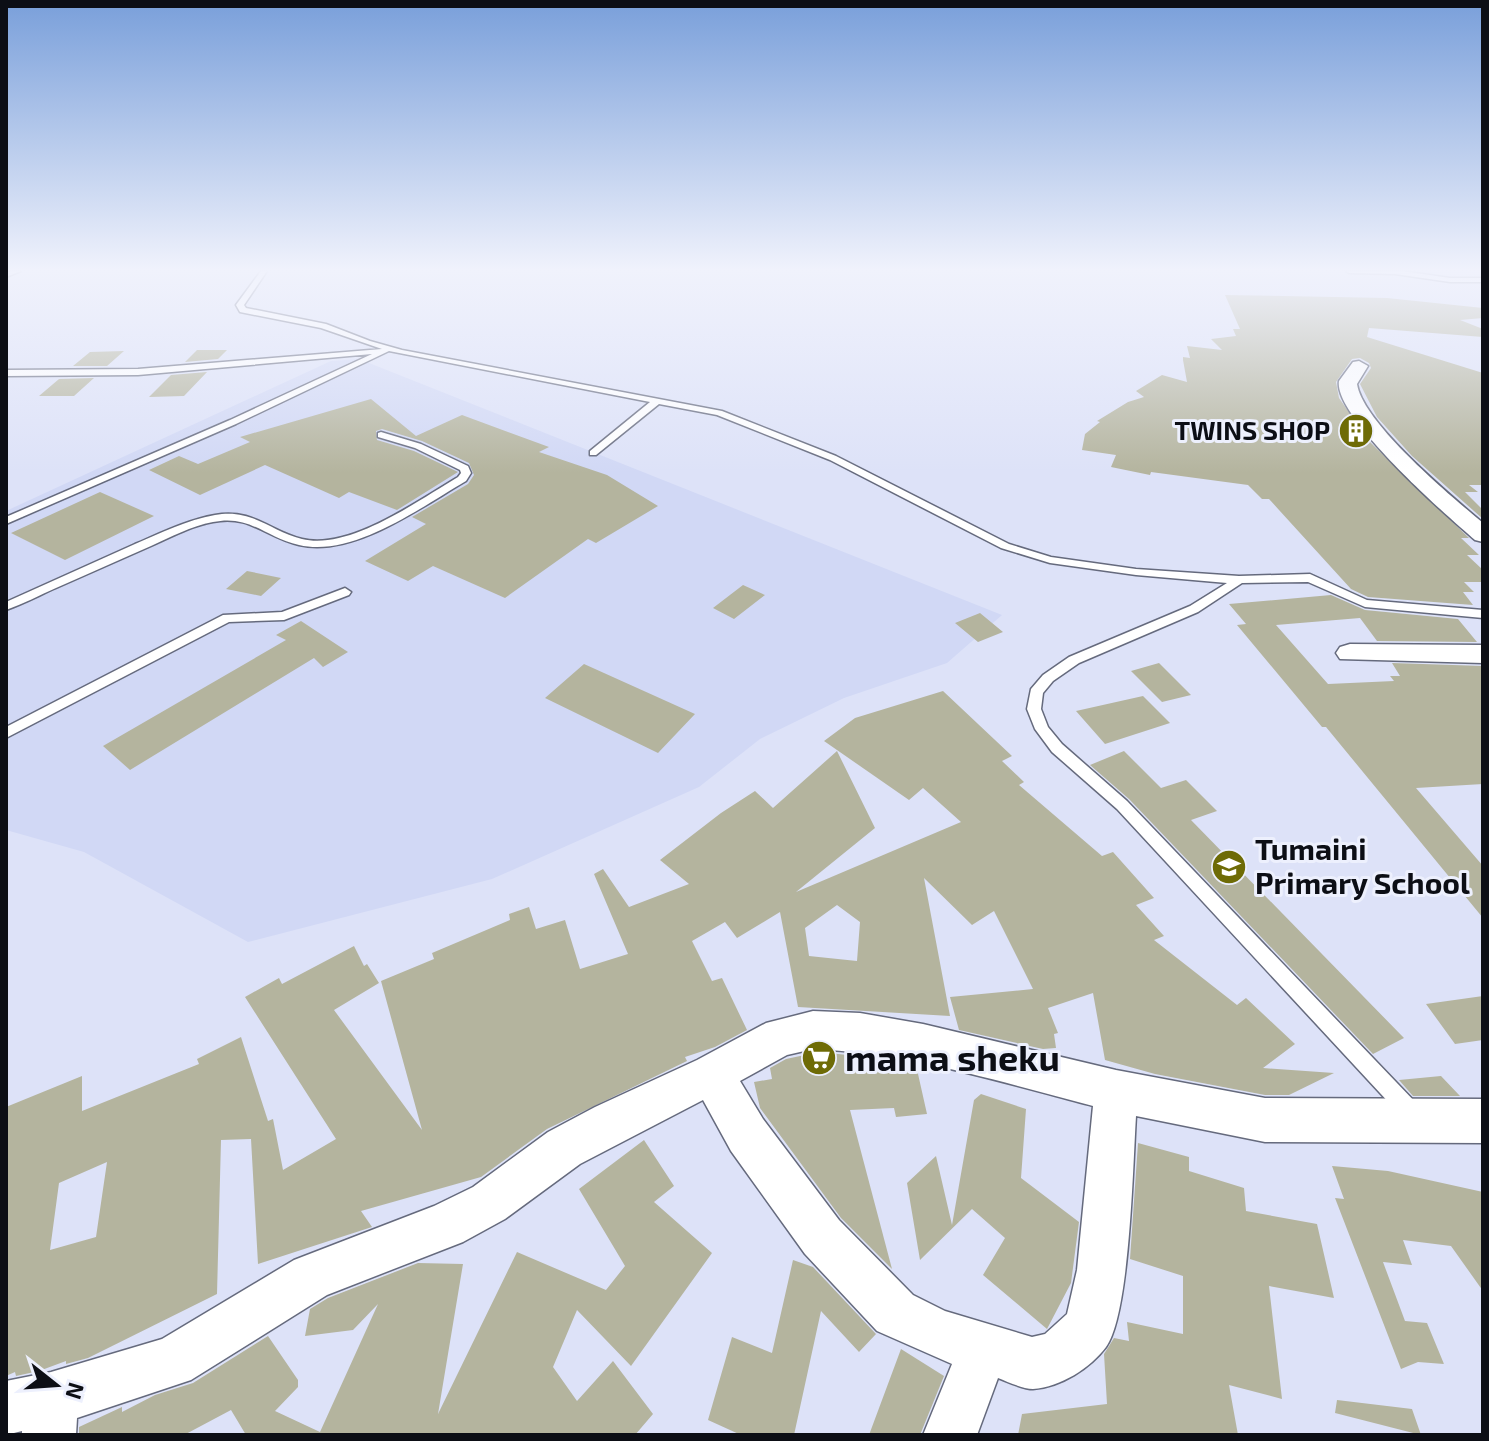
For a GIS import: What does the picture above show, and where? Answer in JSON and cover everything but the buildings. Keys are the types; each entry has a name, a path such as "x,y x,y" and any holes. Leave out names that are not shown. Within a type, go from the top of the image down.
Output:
{"street":[{"path":"1359,366 1349,377 1348,391 1368,423 1434,491 1483,535"},
{"path":"1350,653 1483,654"},
{"path":"35,1414 173,1362 311,1277 392,1247 478,1209 576,1141 780,1037 813,1030 860,1032 923,1043 1116,1091 1265,1120 1483,1121"},
{"path":"712,1074 747,1135 822,1237 895,1313 938,1334 1032,1363 1059,1356 1089,1328 1101,1270 1116,1091"},
{"path":"950,1435 983,1350"}],"lane":[{"path":"355,338 402,352 719,413 809,448 986,538 1050,560 1136,572 1239,580 1310,578 1365,603 1479,613 1483,625"},
{"path":"6,521 245,417 385,351"},
{"path":"6,373 138,372 402,352"},
{"path":"593,453 659,400"},
{"path":"6,606 163,536 215,518 248,518 299,542 337,541 389,519 462,479 466,473 464,468 418,446 381,435"},
{"path":"1239,580 1194,609 1074,660 1048,678 1036,692 1034,709 1042,729 1057,748 1122,805 1420,1122"},
{"path":"6,733 227,618 284,616 345,592"}],"shaded area":[{"path":"359,359 1002,615 947,663 844,698 760,739 699,787 492,879 248,942 84,852 6,830 6,511 331,361"}],"place":[{"name":"TWINS SHOP","path":"1356,431"},
{"name":"Tumaini Primary School","path":"1229,867"},
{"name":"mama sheku","path":"819,1058"}]}
